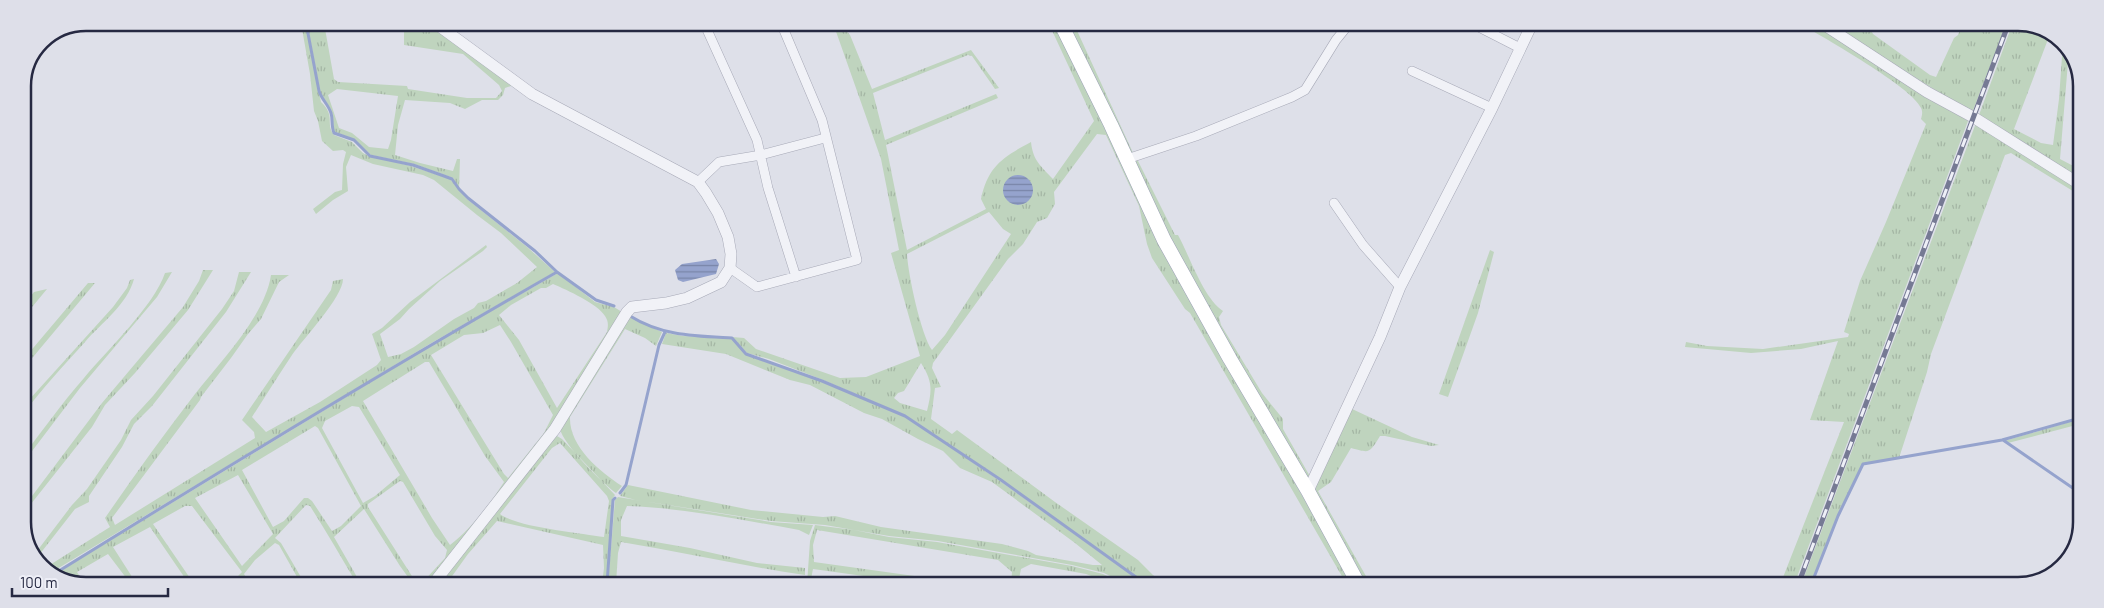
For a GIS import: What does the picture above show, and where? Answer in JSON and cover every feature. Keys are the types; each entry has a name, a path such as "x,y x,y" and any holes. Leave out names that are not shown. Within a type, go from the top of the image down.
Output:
{"main road":[{"path":"1064,31 1164,240 1308,492 1354,577"}],"street":[{"path":"439,577 556,429 632,306 666,303 687,298 721,282 730,268 732,254 728,237 718,212 698,182 532,94 446,31"},
{"path":"708,31 756,140 768,188 796,277"},
{"path":"730,268 757,287 857,260 822,120 784,31"},
{"path":"1127,159 1196,136 1305,90 1343,31"},
{"path":"1487,31 1520,48"},
{"path":"1308,492 1380,337 1400,287 1492,108 1528,31"},
{"path":"1834,31 1927,92 1972,117 2073,180"},
{"path":"1412,71 1492,108"},
{"path":"698,182 719,162 761,155 825,138"},
{"path":"1334,203 1363,245 1400,287"}],"green space":[{"path":"302,31 307,31 321,102 328,111 331,131 334,135 352,142 369,156 411,166 450,179 467,199 555,272 428,345 58,568 51,564 110,527 105,518 172,424 229,353 251,322 267,291 271,275 289,275 279,282 261,319 112,518 115,525 255,438 254,432 242,420 331,290 333,281 343,279 337,296 292,355 252,417 266,432 320,402 377,365 381,360 372,334 382,328 410,302 486,245 487,247 483,251 440,281 400,319 380,334 388,357 401,354 414,347 454,319 474,308 478,303 486,301 517,283 537,267 501,233 434,180 423,175 373,164 351,155 346,167 348,191 316,214 313,209 335,192 342,190 343,164 346,152 343,150 333,151 322,141 314,111"},
{"path":"309,31 325,31 334,79 338,82 407,86 408,89 467,98 496,98 502,91 499,85 463,54 404,45 404,31 439,31 514,85 505,88 503,95 498,100 482,100 465,109 450,103 405,100 398,125 395,155 453,171 457,159 460,159 459,189 453,178 414,164 371,155 354,139 335,132 332,112 320,91","holes":["337,89 398,96 388,149 369,147 352,133 339,128 328,95"]},
{"path":"836,31 847,31 850,35 872,89 971,50 999,88 995,89 972,56 968,55 873,93 885,140 996,94 998,98 886,145 907,250 986,209 981,199 988,178 993,170 1005,158 1031,142 1036,159 1053,179 1094,121 1052,31 1061,31 1278,453 1348,577 1342,577 1190,313 1185,309 1152,258 1139,206 1106,135 1097,134 1054,192 1055,204 1047,218 1037,222 1023,244 1008,259 933,363 932,368 941,387 935,388 931,419 952,434 957,430 1138,560 1156,577 1137,577 1001,479 905,415 823,380 769,359 747,353 732,337 744,338 756,349 840,378 866,377 920,356 891,253 899,250 881,159","holes":["989,212 1003,229 1011,234 945,335 932,350 916,304 907,254","921,363 928,376 930,397 927,411 900,403 894,398 898,393 904,391"]},
{"path":"1069,31 1077,31 1134,155 1129,156"},
{"path":"1813,31 1826,31 1968,121 1797,577 1783,577 1844,422 1810,420 1838,341 1801,349 1751,353 1685,347 1686,342 1707,346 1763,349 1848,337 1849,334 1844,332 1860,281 1926,124 1921,119 1921,108 1914,99 1902,88 1866,63"},
{"path":"1840,31 1871,31 1930,75 1936,77 1954,38 1960,31 2004,31 1972,113"},
{"path":"2010,31 2032,33 2048,40 2014,129 2041,143 2053,145 2062,55 2068,63 2060,159 2073,166 2073,176 1979,115"},
{"path":"1976,123 2073,184 2073,191 2011,153 2005,155 1931,354 1899,458 1863,464 1838,516 1813,577 1804,577"},
{"path":"1137,159 1175,235 1178,235 1203,287 1216,305 1223,311 1219,317 1221,325 1262,393 1283,419 1283,429 1312,480 1309,483 1191,279 1132,161"},
{"path":"1490,250 1494,252 1478,313 1448,397 1439,394"},
{"path":"203,270 213,270 188,310 135,373 105,405 92,427 31,504 31,497 102,403 183,307 199,281"},
{"path":"172,272 157,297 80,388 31,452 31,445 60,407 141,313 159,286 165,273"},
{"path":"239,272 251,272 226,312 152,406 134,424 122,447 89,496 89,502 75,509 40,553 38,549 72,505 87,489 121,440 131,420 153,396 234,291"},
{"path":"558,273 595,302 614,307 622,312 553,429 436,577 427,577 445,558 447,550 435,536 403,482 400,481 368,504 368,507 413,577 408,577 400,566 364,509 334,537 357,577 353,577 310,506 306,505 275,538 281,543 301,577 297,577 279,545 275,543 255,560 244,574 246,577 237,577 242,572 192,506 185,506 153,524 189,577 184,577 150,527 113,547 132,577 125,577 108,554 77,572 80,576 61,570 440,340","holes":["553,284 596,307 606,318 608,324 607,332 557,408 519,340 499,315 511,305 541,288 546,288","500,325 553,415 544,433 508,478 431,355 464,335 483,333","425,362 429,362 485,456 504,482 479,516 450,545 363,401","352,406 359,407 400,475 375,496 363,503 322,428 325,421","315,426 318,428 361,506 341,526 332,531 312,501 304,498 284,521 273,527 242,470","238,475 273,534 242,566 195,498"]},
{"path":"134,279 131,288 120,305 61,368 31,404 31,398 113,307 127,288 130,280"},
{"path":"88,283 95,283 31,359 31,351"},
{"path":"47,289 31,308 31,296 34,292"},
{"path":"630,317 662,332 656,346 645,338 625,329 570,417 574,438 580,448 595,465 622,486 616,493 593,473 568,444 560,429"},
{"path":"666,333 683,336 731,338 746,354 822,382 905,416 1135,577 1112,577 1104,573 1072,565 938,541 889,536 825,525 771,521 620,496 628,485 751,510 823,517 835,516 881,527 1002,544 1036,555 1102,565 992,482 960,468 943,451 882,419 864,413 810,385 790,380 726,354 662,344"},
{"path":"1350,408 1412,437 1439,445 1431,446 1380,436 1374,446 1368,451 1351,448 1331,482 1318,491 1366,577 1359,577 1312,488"},
{"path":"2073,421 2073,426 2008,443 2004,441"},
{"path":"557,436 615,495 612,499 607,577 603,577 603,545 497,521 468,554 451,577 442,577 553,438","holes":["560,443 607,496 609,501 604,537 520,523 500,514 552,448"]},
{"path":"618,497 771,522 813,525 809,535 799,530 713,515 627,506 621,520 621,536 690,548 757,563 805,568 805,575 621,542 618,553 616,577 609,577 615,500"},
{"path":"815,525 889,537 937,542 1072,566 1109,577 1094,577 1031,564 1021,569 1019,577 1012,577 1012,572 998,560 817,530 813,545 814,562 922,577 871,577 813,569 811,577 807,577 810,541"}],"water":[{"path":"1018,175 1029,179 1033,190 1029,201 1018,205 1007,201 1003,190 1007,179"},
{"path":"716,259 719,264 716,274 683,282 678,280 675,270 682,264"}],"waterway":[{"path":"308,31 319,91 331,113 334,133 354,140 370,156 413,165 452,179 468,198 535,251 557,272"},
{"path":"60,570 304,421 557,272 596,300 614,306"},
{"path":"630,316 654,328 679,334 732,338 746,354 822,381 905,416 1001,480 1136,577"},
{"path":"620,493 626,485 659,345 665,332"},
{"path":"1814,577 1838,516 1863,464 2002,440 2073,420"},
{"path":"2003,440 2073,488"},
{"path":"608,577 613,500 615,498"}],"railway":[{"path":"1801,577 2006,31"}]}
